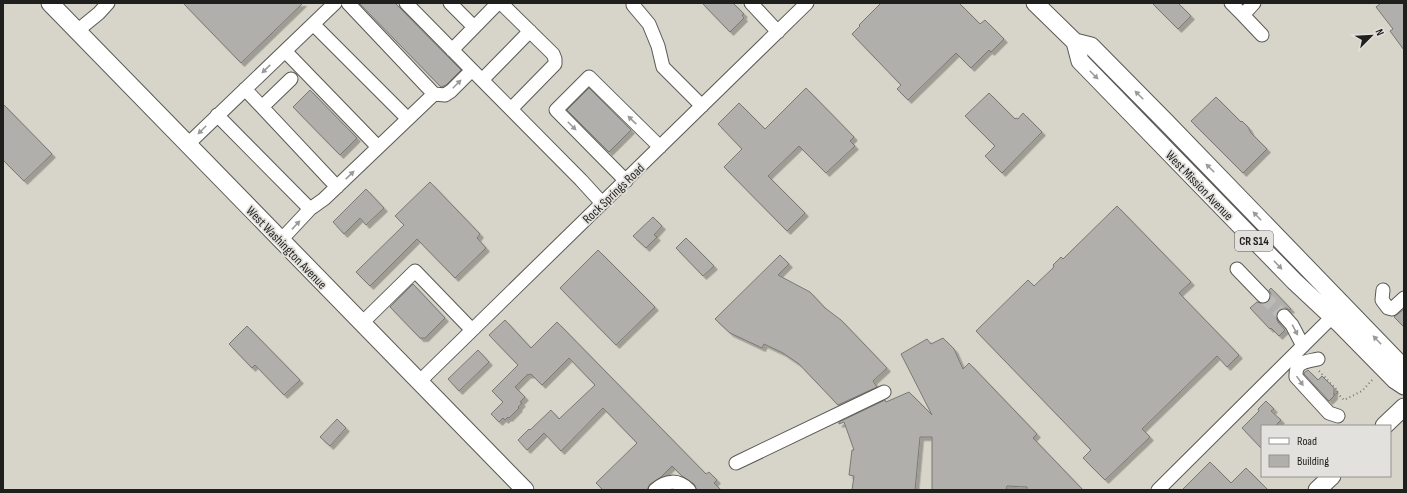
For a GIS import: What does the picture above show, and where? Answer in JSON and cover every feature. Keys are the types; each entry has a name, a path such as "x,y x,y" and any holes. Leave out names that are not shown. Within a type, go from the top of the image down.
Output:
{"main road":[{"name":"West Washington Avenue","path":"50,3 525,490"},
{"name":"West Mission Avenue","path":"1042,6 1074,42 1080,61 1294,281 1395,380 1404,386"},
{"name":"West Mission Avenue","path":"1074,42 1091,46 1404,368"},
{"path":"1385,425 1404,407"},
{"path":"1317,490 1331,477"}],"street":[{"path":"77,31 99,13 108,3"},
{"path":"188,144 335,3"},
{"path":"348,3 434,94"},
{"path":"406,3 602,203"},
{"path":"450,3 474,27"},
{"path":"452,50 500,3 530,31 552,54 555,59 555,64 511,109"},
{"path":"751,3 778,32"},
{"name":"Rock Springs Road","path":"419,382 807,3"},
{"path":"1231,3 1262,35"},
{"path":"1243,15 1254,3"},
{"path":"633,5 649,24 658,46 663,67 702,106"},
{"path":"313,24 407,118"},
{"path":"482,80 530,31"},
{"path":"285,51 378,147"},
{"path":"281,240 310,209 324,200 338,187 407,118 434,94 445,94 450,91 472,70"},
{"path":"626,180 556,110 589,77 660,147"},
{"path":"262,106 291,79"},
{"path":"245,89 338,187"},
{"path":"217,115 310,209"},
{"path":"1236,269 1263,296"},
{"path":"362,323 415,271 472,330"},
{"path":"1383,290 1382,300 1388,308 1392,309 1404,298"},
{"path":"1284,316 1292,325 1303,346"},
{"path":"1158,490 1332,317"},
{"path":"1317,364 1304,362 1300,364 1296,372 1296,377 1329,413 1338,416"},
{"path":"736,463 884,392"},
{"path":"655,490 664,483 669,482 680,483 689,490"}],"path":[{"path":"1317,364 1338,391 1334,395"},
{"path":"1336,392 1344,400 1362,391 1375,378"}],"shaded area":[{"path":"3,3 1404,3 1404,490 3,490"}],"building":[{"path":"183,3 303,3 241,63"},
{"path":"359,3 395,3 461,70 446,85 441,87"},
{"path":"702,3 733,3 744,14 742,15 744,18 730,32"},
{"path":"881,3 959,3 980,24 985,20 1004,39 991,52 989,50 971,68 956,53 908,100 897,89 901,85 852,34"},
{"path":"1152,3 1178,3 1191,16 1178,29"},
{"path":"1381,3 1404,3 1404,50 1390,31 1393,29 1376,7"},
{"path":"589,88 631,130 609,152 567,110"},
{"path":"806,88 854,137 850,141 855,146 826,173 799,146 768,176 805,213 787,231 724,167 742,149 718,124 739,103 765,129"},
{"path":"310,90 357,138 340,155 293,107"},
{"path":"989,93 1015,119 1018,119 1023,113 1042,132 1002,173 985,156 995,146 965,116"},
{"path":"1216,97 1248,127 1251,133 1267,149 1243,173 1191,121"},
{"path":"3,104 52,154 24,181 3,160"},
{"path":"430,182 480,234 477,238 486,248 455,278 417,239 370,286 356,272 404,225 395,216"},
{"path":"366,189 384,208 366,225 360,218 344,234 333,222"},
{"path":"1117,206 1191,282 1179,293 1239,355 1227,367 1217,356 1142,429 1150,437 1105,480 1083,458 1091,450 976,331 1028,280 1034,286 1053,268 1053,265 1061,257 1063,259"},
{"path":"653,217 662,226 654,235 657,237 646,248 633,236"},
{"path":"686,238 714,266 703,276 676,248"},
{"path":"598,250 655,307 616,345 560,288"},
{"path":"780,255 789,264 778,275 810,292 825,308 841,320 887,368 873,381 877,387 838,405 799,364 783,353 764,344 762,348 730,333 715,319"},
{"path":"413,284 445,318 425,338 420,338 390,307"},
{"path":"1271,288 1291,309 1282,308 1277,313 1276,317 1278,322 1285,330 1279,336 1271,328 1270,329 1250,308 1257,302 1265,304 1269,301 1271,294 1269,290"},
{"path":"1404,309 1404,327 1394,317"},
{"path":"505,320 531,348 557,322 706,474 709,472 717,480 714,483 721,490 697,490 694,484 682,476 672,466 661,477 650,484 647,490 603,490 596,483 637,443 603,408 561,451 544,433 527,450 518,440 529,429 530,430 551,410 559,419 595,385 569,358 542,385 531,374 528,374 515,387 525,397 520,402 522,403 518,407 519,408 509,418 508,417 505,420 503,418 499,422 491,414 503,402 492,391 518,365 489,335"},
{"path":"247,326 300,380 284,395 255,365 252,368 229,344"},
{"path":"943,338 954,349 963,369 969,363 1037,434 1033,438 1083,490 1027,490 1027,487 1007,486 1006,490 932,490 932,437 920,437 915,490 852,490 854,476 849,475 852,450 854,450 844,422 839,424 839,422 885,400 886,402 909,392 932,415 901,354 927,339 931,344"},
{"path":"478,350 489,362 459,391 448,379"},
{"path":"1308,370 1318,380 1322,376 1334,388 1334,396 1329,401 1304,374"},
{"path":"1266,401 1274,409 1271,411 1281,420 1276,425 1261,425 1261,448 1242,428 1259,411 1258,409"},
{"path":"337,419 346,428 330,446 320,437"},
{"path":"1210,462 1231,483 1246,468 1268,490 1182,490"}],"tunnel":[{"path":"1263,296 1284,316"}]}
